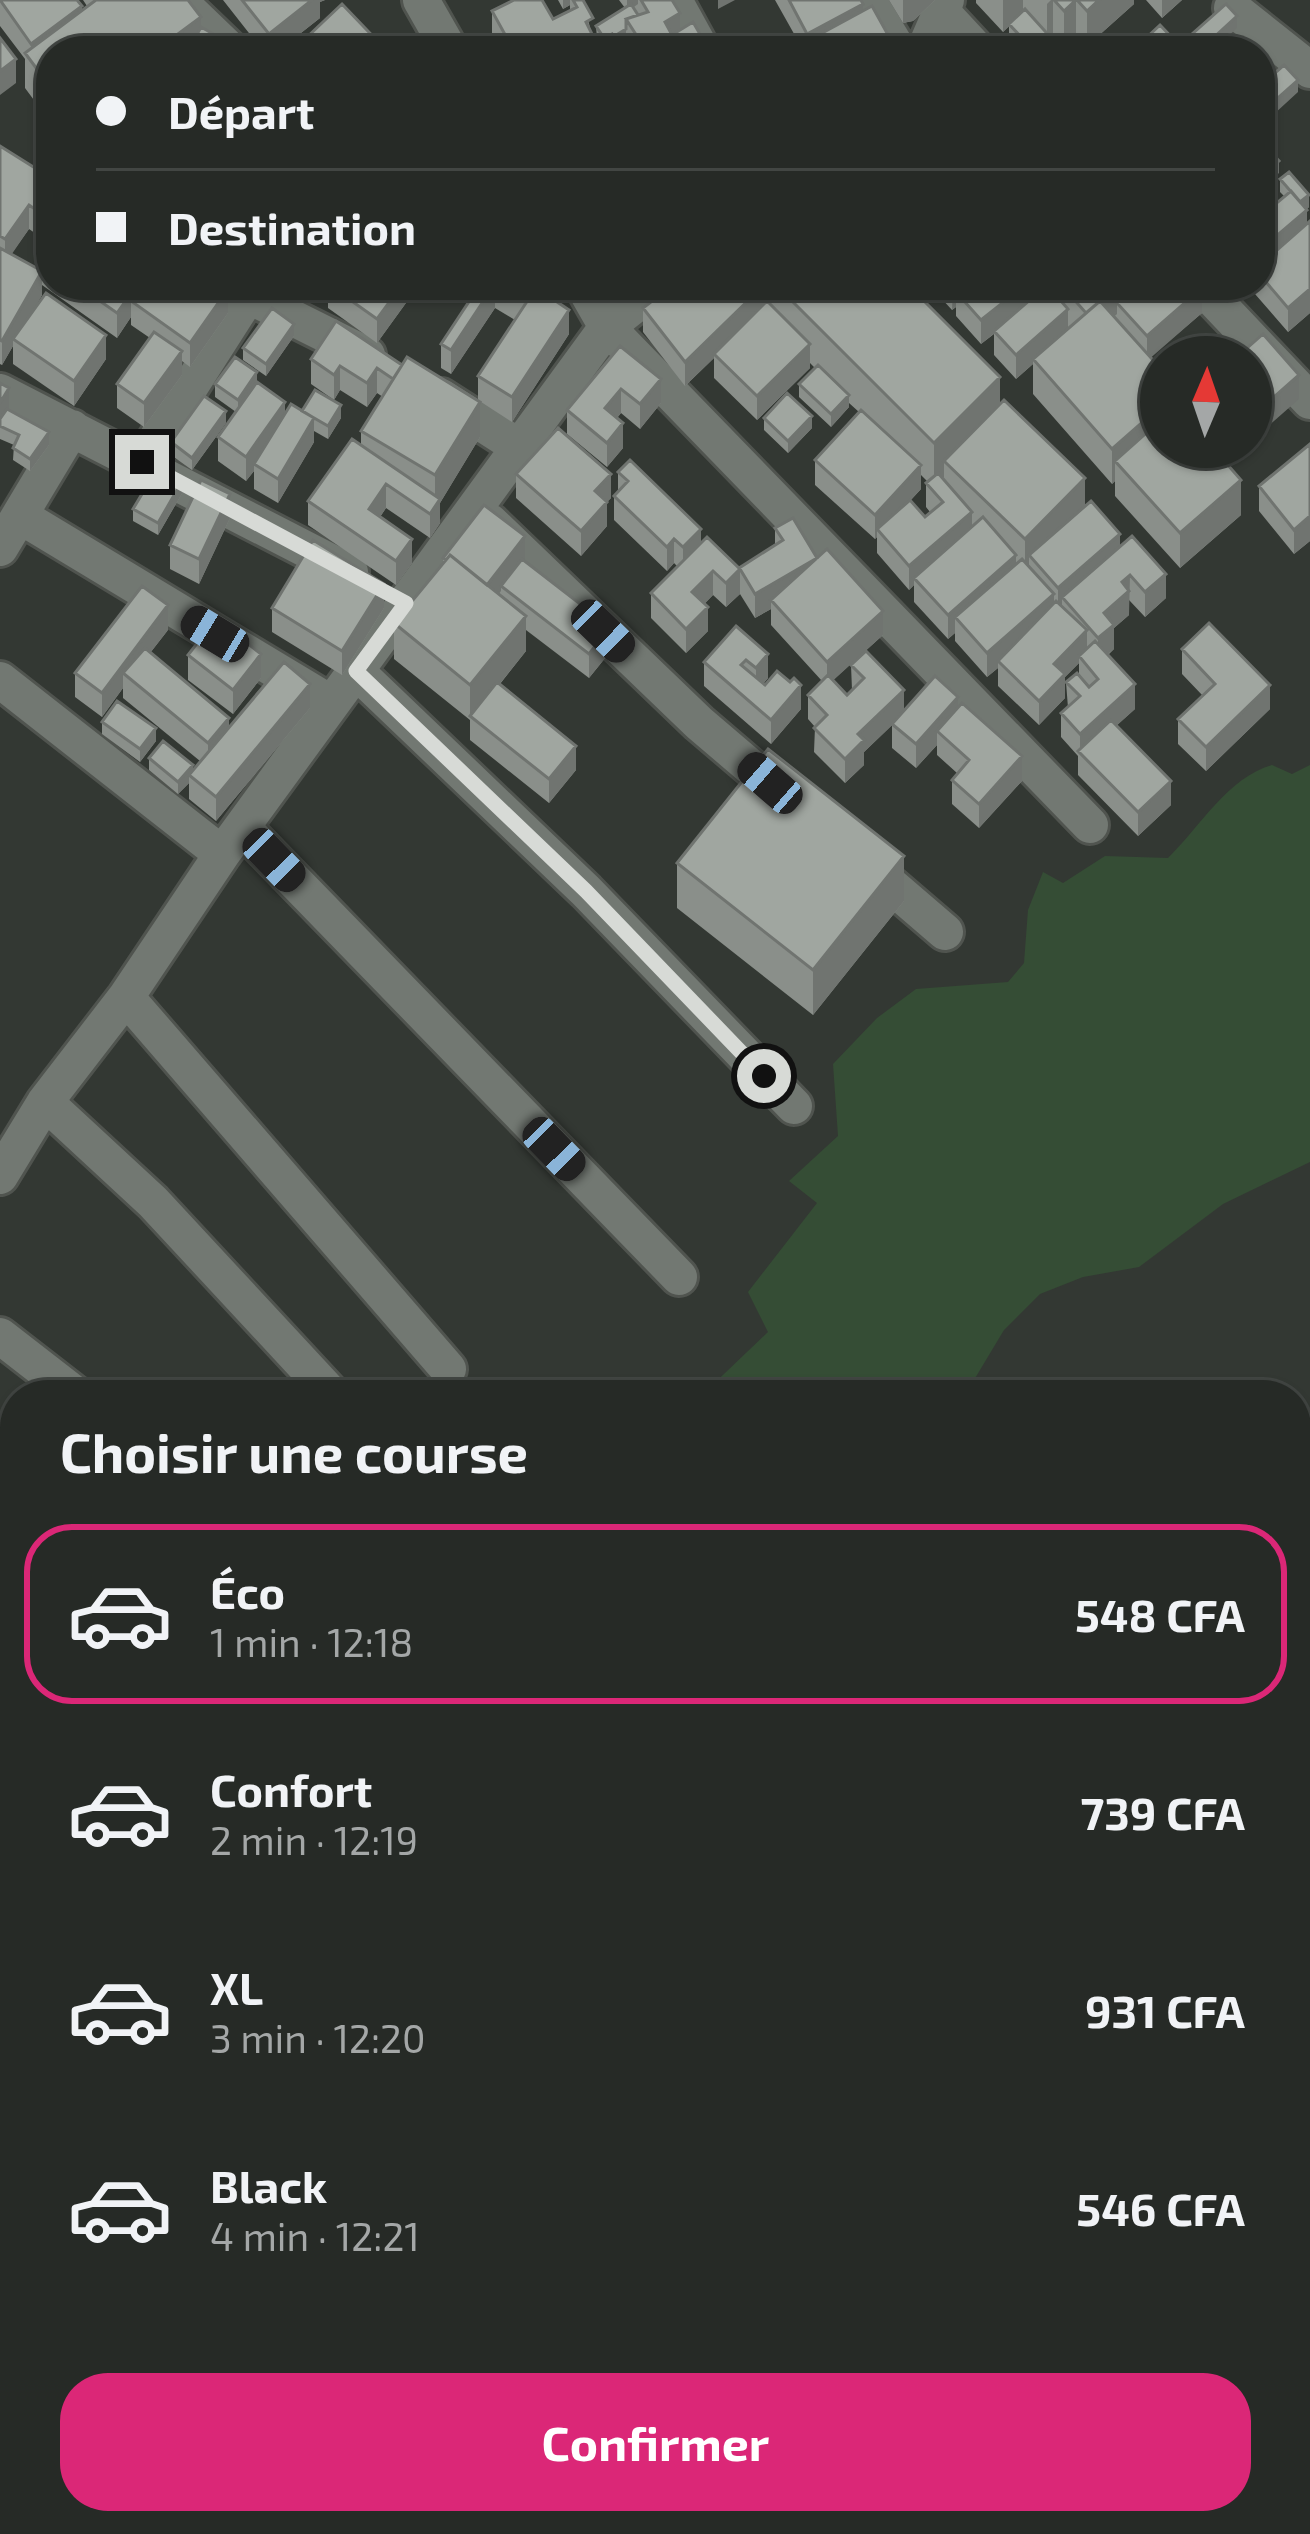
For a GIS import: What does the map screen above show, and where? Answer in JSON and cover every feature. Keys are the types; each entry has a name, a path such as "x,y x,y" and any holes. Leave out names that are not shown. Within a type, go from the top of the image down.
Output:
{"street":[{"path":"178,0 215,36"},
{"path":"421,0 441,36"},
{"path":"674,0 694,36"},
{"path":"868,0 890,36"},
{"path":"930,36 942,5 967,36"},
{"path":"1232,8 1267,36"},
{"path":"1275,42 1310,70"},
{"path":"142,462 237,300"},
{"path":"264,300 406,376 519,447"},
{"path":"592,300 607,327 1090,825"},
{"path":"0,1176 45,1102 126,997 232,841 474,507 607,327 641,300"},
{"path":"1214,300 1310,400"},
{"path":"0,392 406,603"},
{"path":"0,548 72,428"},
{"path":"474,507 699,723 945,932"},
{"path":"22,517 331,704"},
{"path":"356,671 586,891 794,1106"},
{"path":"0,680 232,841 679,1277"},
{"path":"126,997 448,1369"},
{"path":"45,1102 153,1202 318,1380"},
{"path":"0,1336 57,1380"}],"shaded area":[{"path":"1272,765 1292,774 1310,765 1310,1162 1223,1204 1139,1267 1083,1277 1040,1294 1004,1330 974,1380 718,1380 768,1332 748,1292 817,1203 789,1181 838,1136 833,1064 877,1018 916,989 1008,982 1024,963 1028,910 1043,872 1063,883 1105,856 1168,858 1228,792"}],"building":[{"path":"0,0 77,0 82,6 31,44"},
{"path":"96,0 188,0 201,17 175,36 48,36"},
{"path":"242,0 312,0 269,34"},
{"path":"514,0 542,0 553,19 577,7 573,0 583,0 593,18 586,22 593,36 506,36 492,11"},
{"path":"641,0 672,0 680,13 665,22 672,35 693,22 701,36 630,36 635,33 626,19 648,12"},
{"path":"789,0 861,0 863,4 807,34"},
{"path":"1054,0 1076,0 1064,11"},
{"path":"1077,0 1099,0 1087,11"},
{"path":"342,4 373,36 308,36"},
{"path":"631,4 638,15 626,19 626,29 615,36 603,36 596,26"},
{"path":"1226,4 1237,16 1215,36 1190,36"},
{"path":"872,6 889,36 817,36"},
{"path":"1025,9 1049,36 1020,36 1009,24"},
{"path":"1160,25 1170,36 1148,36"},
{"path":"201,27 217,36 196,36"},
{"path":"0,38 16,59 0,71"},
{"path":"36,45 36,68 25,53"},
{"path":"1284,65 1298,80 1275,101 1275,73"},
{"path":"0,146 36,169 36,210 29,205 5,239 0,236"},
{"path":"1289,172 1309,195 1300,202 1280,179"},
{"path":"1291,191 1307,210 1275,237 1275,204"},
{"path":"1310,221 1310,289 1288,308 1275,293 1275,252"},
{"path":"0,248 36,268 36,282 0,340"},
{"path":"41,300 56,300 106,335 74,381 13,339"},
{"path":"98,300 126,300 117,313"},
{"path":"132,300 220,300 190,343"},
{"path":"350,300 391,300 377,319"},
{"path":"470,300 484,300 451,350 441,344"},
{"path":"521,300 554,300 569,310 512,397 478,376 526,303"},
{"path":"653,300 749,300 685,362 643,308"},
{"path":"791,300 923,300 1000,377 934,443"},
{"path":"963,300 1006,300 981,320"},
{"path":"1030,300 1060,300 1068,309 1016,355 994,331"},
{"path":"1074,300 1106,300 1100,301 1086,313"},
{"path":"1188,300 1147,336 1117,303"},
{"path":"767,301 810,344 757,396 714,354"},
{"path":"1100,301 1140,346 1140,424 1112,449 1033,359"},
{"path":"272,308 294,324 266,364 243,348"},
{"path":"336,321 402,365 393,379 377,368 367,383 340,366 334,375 311,359"},
{"path":"154,332 182,351 144,403 117,384"},
{"path":"1272,344 1299,375 1272,399"},
{"path":"620,346 661,379 640,404 621,389 605,408 623,423 607,443 567,410"},
{"path":"235,357 257,372 238,400 215,384"},
{"path":"407,357 480,402 435,475 361,431"},
{"path":"818,365 849,395 831,414 799,384"},
{"path":"257,382 285,402 246,457 218,437"},
{"path":"315,390 341,405 328,426 302,411"},
{"path":"787,393 812,416 788,441 764,418"},
{"path":"204,396 226,411 192,458 171,442"},
{"path":"1004,400 1085,478 1025,539 944,461"},
{"path":"291,404 314,418 278,479 254,464"},
{"path":"7,409 49,432 30,459 13,448 19,435 0,426"},
{"path":"861,410 921,465 875,515 815,460"},
{"path":"558,428 611,474 595,491 607,502 581,531 516,474"},
{"path":"352,439 440,499 430,514 386,484 369,509 412,539 396,561 308,501"},
{"path":"1140,439 1140,468 1230,468 1241,480 1180,533 1115,461"},
{"path":"1310,444 1310,516 1294,530 1259,486"},
{"path":"630,460 701,529 683,547 674,539 667,547 614,496 628,481 618,472"},
{"path":"160,464 184,478 158,523 133,509"},
{"path":"938,473 972,512 909,566 877,529 910,500 925,517 943,502 926,483"},
{"path":"201,480 230,494 199,559 170,545"},
{"path":"1091,501 1120,534 1058,588 1029,555"},
{"path":"484,505 525,536 487,585 450,555 443,558"},
{"path":"983,517 1016,555 948,615 914,578"},
{"path":"793,518 817,558 755,594 740,569 726,583 713,571 692,592 708,607 686,629 651,593 707,537 739,568 783,540 775,528"},
{"path":"1132,536 1166,574 1145,592 1130,575 1122,582 1129,591 1104,613 1114,625 1098,638 1062,597"},
{"path":"313,540 384,584 342,651 272,608"},
{"path":"827,549 883,611 827,662 771,600"},
{"path":"450,555 526,616 470,685 394,623"},
{"path":"522,559 610,627 589,654 501,586"},
{"path":"1022,559 1054,594 987,653 955,617"},
{"path":"142,586 168,605 102,693 75,673"},
{"path":"1056,601 1087,630 1054,664 1065,674 1039,701 998,661"},
{"path":"216,619 261,654 233,690 188,655"},
{"path":"1209,623 1270,685 1206,747 1178,719 1215,684 1182,649"},
{"path":"736,626 768,654 756,668 746,660 741,665 765,685 777,671 801,685 771,720 704,662"},
{"path":"1095,641 1135,684 1080,734 1061,713 1080,696 1066,682 1077,673 1089,687 1098,679 1079,656"},
{"path":"145,648 229,718 208,743 123,673"},
{"path":"866,651 904,690 858,734 864,740 845,759 814,728 827,715 808,695 828,675 847,695 864,678 851,665"},
{"path":"284,662 310,684 216,797 189,775"},
{"path":"935,676 958,697 916,744 892,724"},
{"path":"497,682 576,746 549,779 470,716"},
{"path":"117,701 156,728 140,749 102,722"},
{"path":"962,703 1022,756 979,804 952,780 969,760 937,731"},
{"path":"1111,720 1171,781 1138,812 1078,751"},
{"path":"163,741 193,765 178,782 149,758"},
{"path":"768,749 904,856 813,970 677,863"}],"route":[{"path":"142,462 406,603 356,671 586,891 764,1076"}]}
